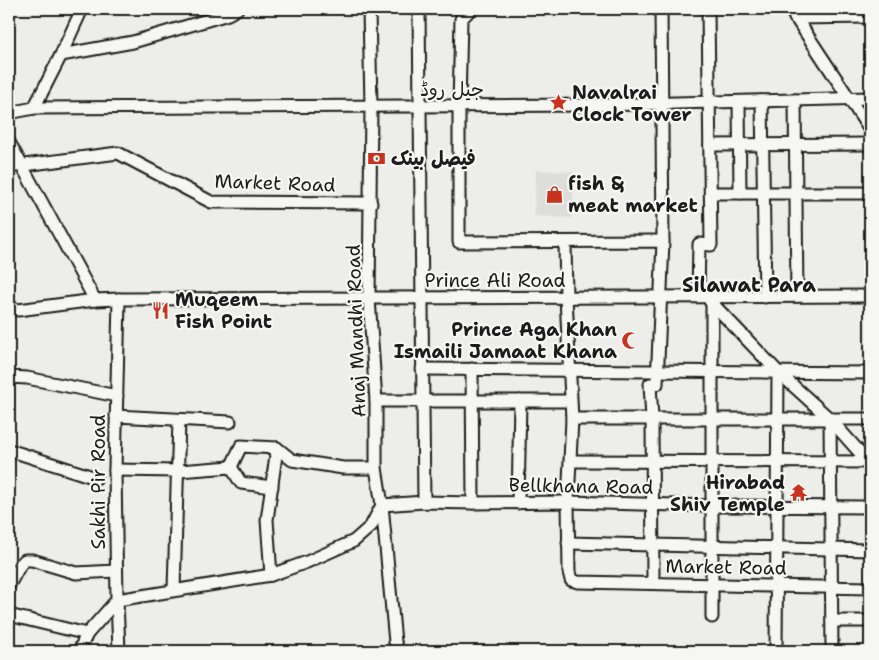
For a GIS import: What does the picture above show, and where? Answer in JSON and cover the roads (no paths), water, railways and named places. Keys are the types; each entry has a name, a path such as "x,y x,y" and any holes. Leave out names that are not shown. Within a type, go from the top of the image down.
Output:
{"street":[{"path":"34,108 82,9"},
{"path":"205,9 213,18"},
{"path":"61,55 133,42 228,14 237,9"},
{"name":"Anaj Mandhi Road","path":"369,9 372,106 370,298 376,401 376,468 382,505 395,642 398,651"},
{"path":"419,9 424,502"},
{"path":"471,9 461,19 459,242 663,241"},
{"name":"Market Road","path":"660,9 663,241 658,384 650,384 653,461 653,582 870,588"},
{"path":"708,9 711,245 698,244 712,371 712,616"},
{"path":"792,13 870,18"},
{"path":"792,13 870,130"},
{"name":"جیل روڈ","path":"9,113 34,108 661,104 870,98"},
{"path":"795,100 797,296"},
{"path":"762,101 765,297"},
{"path":"739,102 740,193"},
{"path":"9,142 95,300"},
{"path":"710,145 870,144"},
{"name":"Market Road","path":"9,167 118,153 211,202 372,203"},
{"path":"711,192 870,193"},
{"path":"566,242 566,298 572,419 568,502 569,572 571,580 578,582 653,582"},
{"name":"Prince Ali Road","path":"9,306 18,310 95,300 120,299 660,296 705,299 870,296"},
{"name":"Sakhi Pir Road","path":"119,651 115,470 120,299"},
{"path":"705,299 778,372 830,419 870,463"},
{"path":"422,369 870,372"},
{"path":"472,369 473,503"},
{"path":"776,651 778,372"},
{"path":"9,377 26,378 117,396"},
{"path":"376,401 570,401"},
{"path":"518,503 520,401"},
{"path":"116,416 230,422"},
{"path":"572,419 870,419"},
{"path":"830,419 832,651"},
{"path":"174,590 179,420"},
{"path":"231,467 241,446 276,448 292,460 343,468 376,468"},
{"path":"271,574 267,520 276,448"},
{"path":"9,450 96,478"},
{"path":"571,461 870,463"},
{"path":"115,470 179,471 231,467"},
{"path":"231,467 241,483 272,487"},
{"name":"Bellkhana Road","path":"382,505 424,502 568,502 712,506 870,507"},
{"path":"79,651 87,634 117,600 271,574 307,562 354,541 371,526 382,505"},
{"path":"568,543 870,550"},
{"path":"9,585 20,565 25,560 32,560 76,573 116,571"},
{"path":"9,619 13,616 87,634"},
{"path":"832,621 870,621"}],"place":[{"name":"Navalrai Clock Tower","path":"558,103"},
{"name":"فیصل بینک","path":"377,158"},
{"name":"fish & meat market","path":"554,194"},
{"name":"Muqeem Fish Point","path":"161,310"},
{"name":"Prince Aga Khan Ismaili Jamaat Khana","path":"631,340"},
{"name":"Hirabad Shiv Temple","path":"799,493"}],"district":[{"name":"Silawat Para","path":"749,285"}]}
